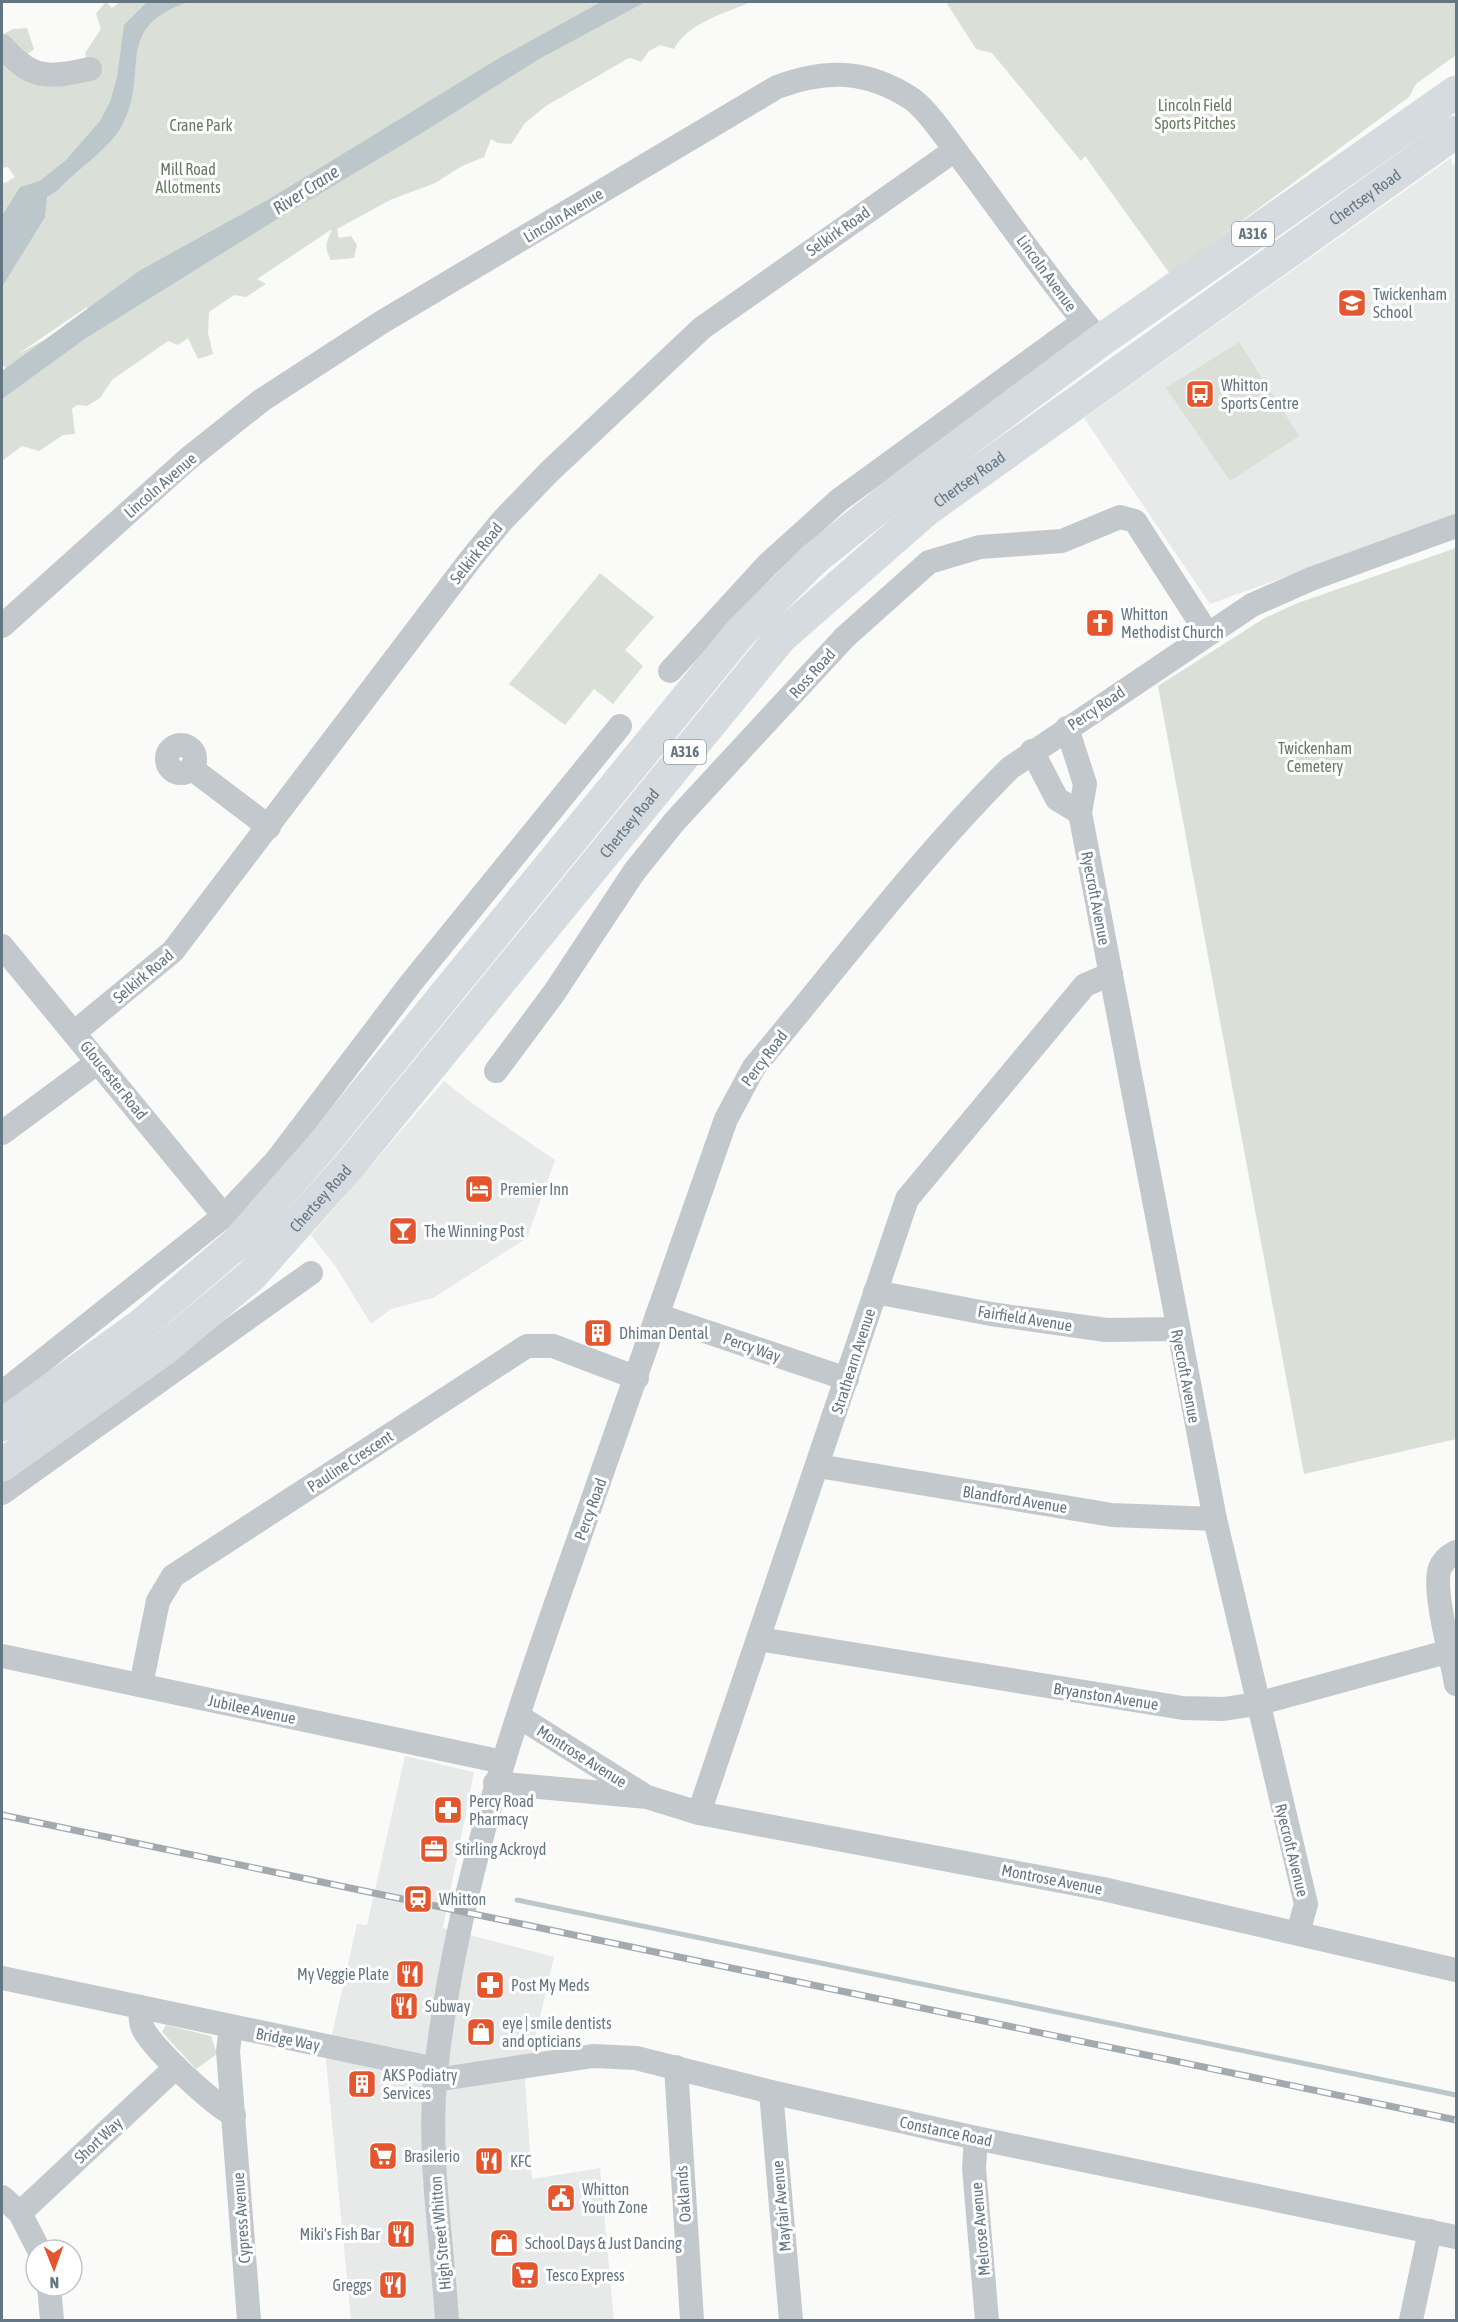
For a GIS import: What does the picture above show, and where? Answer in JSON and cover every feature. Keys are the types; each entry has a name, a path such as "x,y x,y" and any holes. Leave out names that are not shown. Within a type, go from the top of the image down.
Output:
{"highway":[{"name":"Chertsey Road","path":"2,1425 40,1380 140,1326 236,1244 364,1094 740,633 814,559 1092,332 1456,92"},
{"name":"Chertsey Road","path":"2,1466 164,1349 251,1275 349,1166 618,833 781,637 827,594 926,510 1456,132"}],"street":[{"path":"2,46 18,64 32,73 48,76 90,69"},
{"name":"Lincoln Avenue","path":"2,626 189,458 262,400 382,322 777,87 807,76 849,74 883,83 914,100 955,150 1092,332"},
{"name":"Selkirk Road","path":"75,1032 173,951 463,569 501,522 549,471 702,328 955,150"},
{"name":"Chertsey Road","path":"670,672 767,565 839,500 1092,332"},
{"name":"Ross Road","path":"496,1071 554,993 634,872 675,821 844,637 929,562 980,547 1062,541 1120,517 1135,521 1207,633"},
{"name":"Percy Road","path":"460,1931 499,1772 518,1716 726,1119 754,1067 979,799 1010,768 1032,751 1252,605 1277,593 1456,526"},
{"name":"Chertsey Road","path":"2,1392 40,1380 224,1216 276,1161 411,983 620,726"},
{"name":"Ryecroft Avenue","path":"1067,728 1085,784 1080,813 1215,1519 1306,1904 1298,1933"},
{"path":"1032,751 1057,799 1080,813"},
{"path":"191,768 269,827"},
{"name":"Gloucester Road","path":"2,946 224,1216"},
{"name":"Strathearn Avenue","path":"699,1813 907,1199 1085,985 1111,974"},
{"path":"2,1133 98,1062"},
{"path":"2,1493 311,1273"},
{"name":"Fairfield Avenue","path":"875,1292 991,1314 1106,1330 1177,1329"},
{"name":"Percy Way","path":"657,1315 847,1379"},
{"name":"Pauline Crescent","path":"141,1686 158,1601 173,1576 527,1346 553,1346 637,1377"},
{"name":"Blandford Avenue","path":"818,1466 1112,1515 1215,1519"},
{"path":"1456,1552 1449,1556 1440,1568 1438,1586 1456,1684"},
{"name":"Bryanston Avenue","path":"759,1639 1183,1708 1223,1709 1257,1704 1450,1651"},
{"name":"Jubilee Avenue","path":"2,1656 141,1686 499,1772"},
{"name":"Montrose Avenue","path":"518,1716 647,1797"},
{"name":"Montrose Avenue","path":"499,1772 647,1797 699,1813 1092,1886 1456,1970"},
{"name":"High Street Whitton","path":"447,2320 434,2154 436,2074 460,1931"},
{"name":"Bridge Way","path":"2,1978 436,2074"},
{"path":"140,2007 142,2028 176,2067 220,2109 234,2115"},
{"name":"Cypress Avenue","path":"231,2027 228,2051 249,2320"},
{"name":"Constance Road","path":"436,2074 593,2056 636,2058 771,2092 976,2138 1456,2237"},
{"name":"Short Way","path":"20,2212 176,2067"},
{"name":"Oaklands","path":"676,2067 692,2320"},
{"name":"Mayfair Avenue","path":"771,2092 790,2320"},
{"name":"Melrose Avenue","path":"976,2138 974,2168 987,2320"},
{"path":"2,2197 20,2212 33,2238"},
{"path":"1411,2320 1430,2231"},
{"path":"50,2298 52,2320"}],"shaded area":[{"name":"Twickenham School","path":"1451,158 1452,166 1456,163 1456,516 1210,604 1084,418"},
{"path":"444,1081 473,1104 555,1160 527,1238 433,1298 391,1309 371,1324 336,1267 311,1235"},
{"path":"405,1756 474,1772 443,1928 554,1957 525,2081 532,2179 600,2168 614,2320 351,2320 326,2061 357,1924 367,1925"}],"green space":[{"name":"Crane Park","path":"106,2 112,8 120,2 751,2 697,26 680,40 674,49 660,45 649,51 641,62 631,58 627,59 546,106 525,123 511,144 498,143 491,139 484,157 462,166 435,183 390,200 337,229 339,238 351,236 357,245 354,258 331,260 326,247 332,229 257,279 266,284 246,297 234,295 209,312 208,333 213,354 198,359 188,338 178,345 168,341 112,380 100,398 87,406 77,405 72,409 75,434 63,435 39,451 22,446 2,461 2,374 8,369 2,365 2,182 5,183 15,177 8,167 2,168 2,35 13,29 27,28 34,49 20,61 29,69 76,62 86,57 85,53 101,29 96,13","holes":["87,307 88,312 57,333 18,354"]},
{"name":"Lincoln Field Sports Pitches","path":"946,2 1456,2 1456,55 1416,84 1409,97 1170,274 1085,156 1081,161 992,53 976,49"},
{"path":"1239,342 1299,436 1230,481 1166,388"},
{"name":"Twickenham Cemetery","path":"1456,548 1456,1439 1304,1474 1158,686 1263,619 1295,604"},
{"path":"600,573 654,617 625,650 643,666 613,704 594,689 565,725 509,684"},
{"path":"166,2025 211,2036 217,2054 196,2069 162,2032"}],"water":[{"path":"147,2 188,2 164,13 149,26 140,40 129,109 120,129 100,152 47,197 45,217 2,287 2,216 20,187 40,181 66,160 100,121 110,102 117,78 124,25"},
{"name":"River Crane","path":"601,2 645,2 539,59 422,133 274,221 86,338 2,399 2,371 139,271 271,198 501,57"}],"waterway":[{"path":"517,1900 1456,2095"}],"railway":[{"path":"2,1815 1456,2120"}],"place":[{"name":"Twickenham School","path":"1352,303"},
{"name":"Whitton Sports Centre","path":"1200,394"},
{"name":"Whitton Methodist Church","path":"1100,623"},
{"name":"Premier Inn","path":"479,1189"},
{"name":"The Winning Post","path":"403,1231"},
{"name":"Dhiman Dental","path":"598,1333"},
{"name":"Percy Road Pharmacy","path":"448,1810"},
{"name":"Stirling Ackroyd","path":"434,1849"},
{"name":"Whitton","path":"418,1899"},
{"name":"My Veggie Plate","path":"410,1974"},
{"name":"Post My Meds","path":"490,1985"},
{"name":"Subway","path":"404,2006"},
{"name":"eye | smile dentists and opticians","path":"481,2032"},
{"name":"AKS Podiatry Services","path":"362,2084"},
{"name":"Brasilerio","path":"383,2156"},
{"name":"KFC","path":"489,2161"},
{"name":"Whitton Youth Zone","path":"561,2198"},
{"name":"Miki's Fish Bar","path":"401,2234"},
{"name":"School Days & Just Dancing","path":"504,2243"},
{"name":"Tesco Express","path":"525,2275"},
{"name":"Greggs","path":"393,2285"}],"park label":[{"name":"Mill Road Allotments","path":"188,178"}]}
